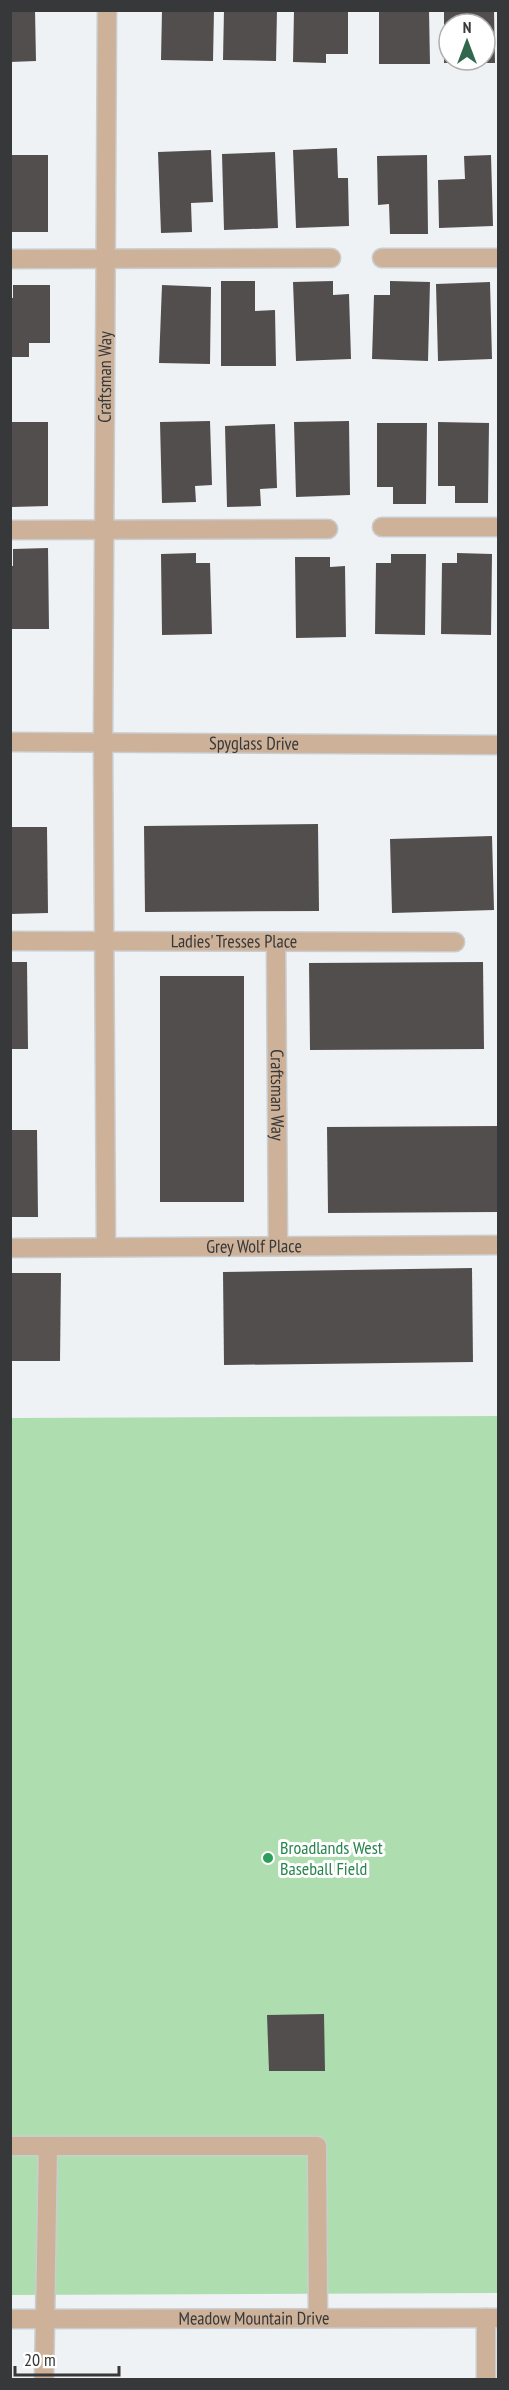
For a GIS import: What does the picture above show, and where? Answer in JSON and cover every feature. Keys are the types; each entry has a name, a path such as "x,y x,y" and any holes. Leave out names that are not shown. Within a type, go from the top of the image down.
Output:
{"street":[{"name":"Craftsman Way","path":"106,1247 103,743 107,10"},
{"path":"10,259 331,258"},
{"path":"382,258 498,258"},
{"path":"382,527 498,528"},
{"path":"10,530 328,529"},
{"name":"Spyglass Drive","path":"10,742 498,745"},
{"name":"Ladies' Tresses Place","path":"10,941 455,942"},
{"name":"Craftsman Way","path":"276,943 278,1246"},
{"name":"Grey Wolf Place","path":"10,1248 498,1245"},
{"path":"10,2146 317,2146 318,2318"},
{"path":"44,2379 48,2146"},
{"path":"486,2379 492,2318"},
{"name":"Meadow Mountain Drive","path":"10,2319 492,2318"}],"green space":[{"path":"498,1416 498,2293 11,2295 10,1418"}],"building":[{"path":"10,10 35,10 36,61 10,62"},
{"path":"162,10 214,10 213,61 161,60"},
{"path":"224,10 277,10 276,61 223,60"},
{"path":"294,10 348,10 348,54 326,54 326,63 293,62"},
{"path":"379,10 429,10 430,64 379,64"},
{"path":"444,10 494,10 494,12 444,12"},
{"path":"337,148 338,178 348,178 349,226 296,228 293,150"},
{"path":"211,150 213,202 191,203 192,232 161,233 158,152"},
{"path":"275,152 278,228 224,230 222,154"},
{"path":"10,155 48,155 48,232 10,232"},
{"path":"427,155 428,234 390,234 389,204 378,205 377,156"},
{"path":"491,155 493,226 439,228 438,180 465,179 464,156"},
{"path":"221,281 255,281 255,311 275,310 276,366 221,366"},
{"path":"333,281 333,295 349,294 351,359 296,361 293,282"},
{"path":"390,281 430,282 428,361 372,359 374,295 390,295"},
{"path":"490,282 492,359 438,361 436,284"},
{"path":"13,285 50,285 50,343 29,343 29,357 10,357 10,298 13,298"},
{"path":"162,285 211,287 210,364 159,363"},
{"path":"210,421 212,485 195,486 196,502 162,503 160,422"},
{"path":"349,421 350,495 296,497 294,422"},
{"path":"10,422 48,422 48,506 12,507"},
{"path":"438,422 489,423 488,503 455,503 455,486 438,486"},
{"path":"377,423 427,423 426,504 393,504 393,487 377,487"},
{"path":"275,424 277,488 260,489 261,506 227,507 225,426"},
{"path":"48,548 49,629 10,629 10,566 13,566 13,549"},
{"path":"196,553 196,563 210,563 212,634 162,635 161,554"},
{"path":"457,553 492,554 491,635 441,634 442,563 457,563"},
{"path":"391,554 426,554 425,635 375,634 376,563 391,563"},
{"path":"295,557 330,557 330,567 345,566 346,637 296,638"},
{"path":"318,824 319,911 145,912 144,826"},
{"path":"10,827 47,827 48,913 10,914"},
{"path":"492,836 494,910 392,913 390,839"},
{"path":"10,962 27,962 28,1049 10,1049"},
{"path":"483,962 484,1049 310,1050 309,963"},
{"path":"160,976 244,976 244,1202 160,1202"},
{"path":"498,1126 498,1212 328,1213 327,1127"},
{"path":"10,1130 37,1130 38,1217 10,1217"},
{"path":"472,1268 473,1362 224,1365 223,1272"},
{"path":"10,1273 61,1273 60,1361 10,1361"},
{"path":"324,2014 325,2071 269,2071 267,2015"}],"place":[{"name":"Broadlands West Baseball Field","path":"268,1858"}]}
